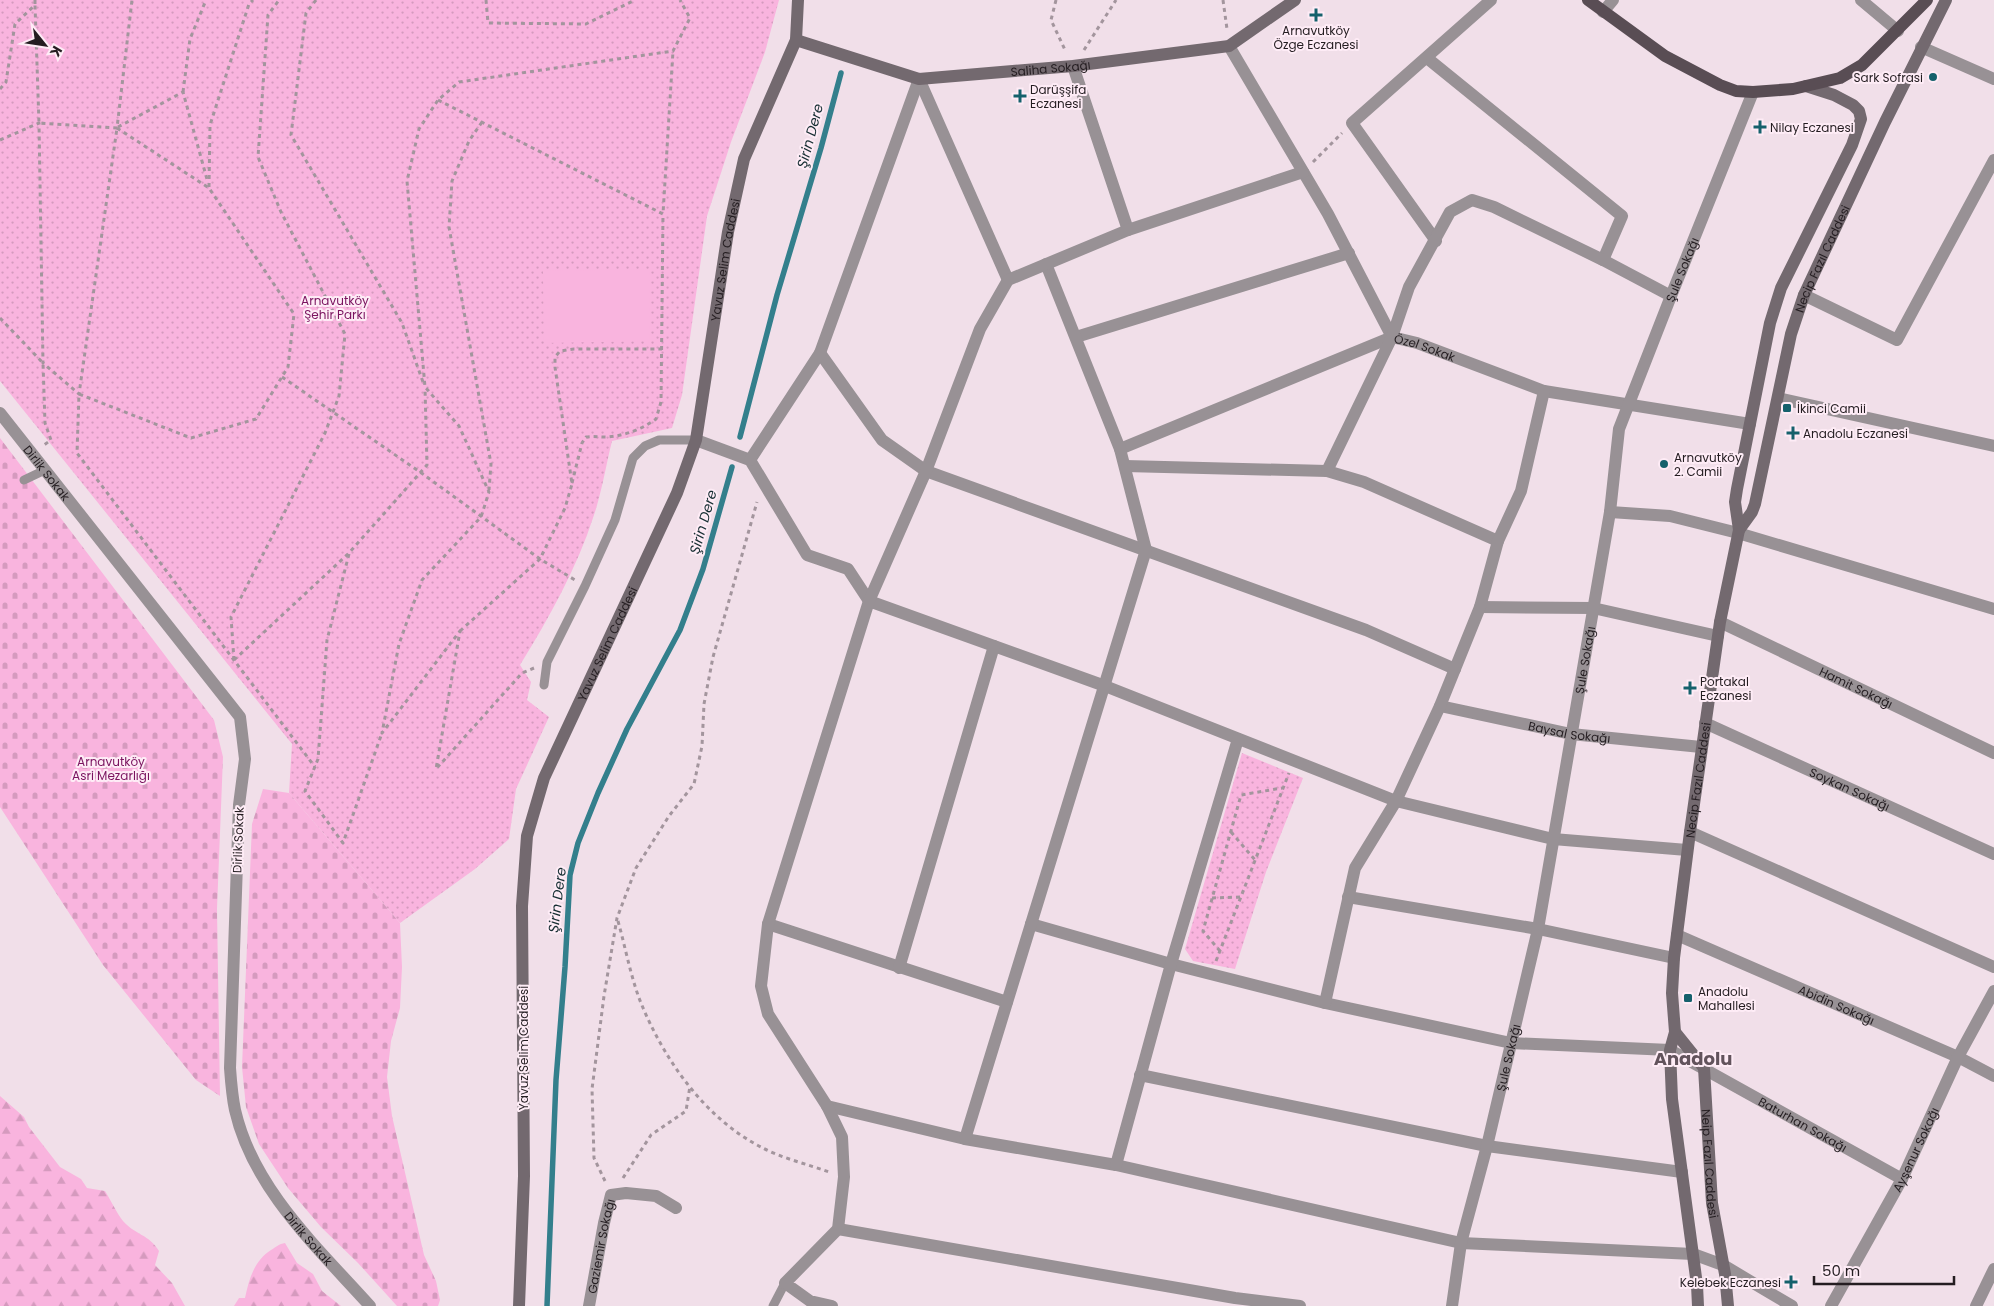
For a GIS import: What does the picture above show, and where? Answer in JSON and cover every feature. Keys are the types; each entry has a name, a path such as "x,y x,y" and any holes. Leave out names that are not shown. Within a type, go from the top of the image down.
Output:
{"main road":[{"name":"Yavuz Selim Caddesi","path":"519,1306 524,1176 522,906 527,836 544,778 677,493 696,440 728,232 744,159 796,40 798,0"},
{"name":"Saliha Sokağı","path":"796,40 919,79 1073,66 1229,46 1295,0"},
{"path":"1588,0 1665,56 1720,86 1753,92 1793,89 1840,78 1862,65 1927,0"},
{"name":"Necip Fazıl Caddesi","path":"1738,532 1752,512 1755,504 1792,334 1804,295 1921,47 1946,0"},
{"name":"Necip Fazıl Caddesi","path":"1675,1032 1672,993 1674,958 1687,850 1720,622 1738,532 1735,502 1770,323 1781,288 1852,145 1861,119 1859,111 1853,105 1834,95 1806,86"},
{"path":"1675,1032 1670,1050 1672,1099 1693,1254 1698,1306"},
{"path":"1675,1032 1704,1068"},
{"name":"Neip Fazıl Caddesi","path":"1704,1068 1712,1203 1728,1306"}],"street":[{"path":"1436,241 1352,123 1490,0"},
{"path":"1603,12 1613,0"},
{"path":"1861,0 1898,30"},
{"name":"Özel Sokak","path":"1229,46 1349,253 1392,336 1417,343 1544,392 1750,424"},
{"path":"1921,47 1994,79"},
{"path":"1427,58 1622,216 1603,260"},
{"path":"1073,66 1128,230"},
{"path":"919,79 1008,280"},
{"path":"750,460 820,353 919,79"},
{"name":"Şule Sokağı","path":"1452,1306 1461,1243 1487,1146 1538,930 1610,512 1619,429 1753,92"},
{"path":"1804,295 1898,340 1994,160"},
{"path":"832,1306 810,1301 784,1283 838,1229 844,1177 842,1137 826,1106 768,1014 761,986 768,924 869,601 926,471 980,329 1008,280 1128,230 1303,172"},
{"path":"1327,471 1392,336 1409,288 1450,212 1472,200 1494,207 1603,260 1671,296"},
{"path":"1076,338 1349,253"},
{"path":"965,1139 1106,686 1146,550 1120,449 1046,264"},
{"path":"1120,449 1392,336"},
{"path":"820,353 882,440 926,471 1366,630 1455,669"},
{"path":"1325,1003 1355,868 1396,801 1440,706 1480,607 1498,541 1521,491 1544,392"},
{"path":"1778,398 1994,446"},
{"name":"Dirlik Sokak","path":"0,413 240,716 245,759 239,805 230,1068 235,1110 247,1143 269,1188 299,1229 370,1306"},
{"path":"696,440 750,460 807,555 848,569 869,601 1106,686 1396,801 1553,839 1687,850"},
{"path":"1125,466 1327,471 1364,482 1498,541"},
{"path":"1610,512 1670,516 1738,532 1994,609"},
{"path":"1480,607 1593,608 1718,636"},
{"name":"Hamit Sokağı","path":"1720,622 1994,753"},
{"path":"899,968 994,646"},
{"name":"Baysal Sokağı","path":"1440,706 1571,734 1701,747"},
{"name":"Soykan Sokağı","path":"1705,723 1994,854"},
{"path":"1116,1165 1171,964 1238,739"},
{"path":"1690,832 1994,966"},
{"path":"1348,897 1538,930 1674,958"},
{"path":"768,924 1007,1002"},
{"path":"1031,924 1171,964 1325,1003 1512,1043 1670,1050"},
{"name":"Abidin Sokağı","path":"1677,935 1958,1057 1994,1076"},
{"name":"Ayşenur Sokağı","path":"1831,1306 1902,1179 1958,1057 1994,991"},
{"name":"Baturhan Sokağı","path":"1670,1050 1902,1179"},
{"path":"1140,1075 1487,1146 1682,1172"},
{"path":"826,1106 965,1139 1116,1165 1461,1243 1693,1254 1723,1265 1792,1306"},
{"name":"Gaziemir Sokağı","path":"589,1306 604,1223 611,1196 626,1193 656,1196 676,1208"},
{"path":"838,1229 1235,1298 1300,1306"},
{"path":"1976,1306 1994,1269"}],"lane":[{"path":"544,685 547,662 615,520 633,458 645,446 659,440 696,440"},
{"path":"24,480 45,470"},
{"path":"773,1306 784,1283"}],"path":[{"path":"33,454 51,440 45,424 35,0"},
{"path":"132,0 117,128 80,394 77,454 315,767"},
{"path":"0,318 43,363 80,394 192,438 256,419 288,367 294,314 209,188 183,92 190,39 206,0"},
{"path":"209,188 210,124 249,4 253,0"},
{"path":"234,660 231,617 325,433 339,396 345,334 281,212 258,156 268,15 279,0"},
{"path":"316,0 306,13 291,135 402,323 426,387 459,426 489,492"},
{"path":"486,0 488,23 586,24 635,0"},
{"path":"382,733 460,631 540,559 565,508 580,459 582,443 586,437 594,435 607,437 640,429 656,419 661,402 663,214 673,51 690,18 680,0"},
{"path":"1056,0 1051,20 1073,66"},
{"path":"1073,66 1116,0"},
{"path":"1224,0 1229,46"},
{"path":"0,89 6,82 15,24 35,5"},
{"path":"234,660 349,554 427,465 426,387 407,181 418,129 438,100 459,82 673,51"},
{"path":"117,128 183,92"},
{"path":"438,100 663,214"},
{"path":"349,554 326,640 318,759 306,791 343,843 382,733 399,644 422,580 482,517 489,492 491,464 449,227 452,181 469,141 482,122"},
{"path":"0,140 39,123 117,128 209,188"},
{"path":"1303,172 1352,123"},
{"path":"572,484 556,377 555,357 560,351 574,349 662,349"},
{"path":"282,377 420,472 540,559 566,574"},
{"path":"611,1196 594,1158 592,1089 604,996 617,918 636,868 669,816 694,784 702,746 704,704 713,657 734,577 763,484"},
{"path":"460,631 436,769 522,674 547,662"},
{"path":"1211,974 1293,761"},
{"path":"1220,951 1203,931 1241,795 1283,788"},
{"path":"1231,832 1255,860"},
{"path":"1212,898 1240,897"},
{"path":"617,918 639,998 666,1054 690,1086 728,1127 762,1148 844,1177"},
{"path":"611,1196 651,1135 686,1111 690,1086"}],"green space":[{"name":"Arnavutköy Şehir Parkı","path":"0,0 779,0 765,52 731,142 707,216 682,395 672,428 612,441 597,506 587,535 552,611 520,665 531,682 527,700 549,717 516,789 509,839 475,869 400,923 289,793 292,744 0,381"},
{"path":"649,269 650,341 544,343 543,271"},
{"name":"Arnavutköy Asri Mezarlığı","path":"0,438 214,720 223,757 217,909 220,1096 196,1080 103,965 0,807"},
{"path":"1242,753 1303,778 1266,872 1235,969 1193,961 1185,949"},
{"path":"263,789 289,793 400,923 402,967 400,1008 391,1041 387,1077 392,1116 424,1255 436,1281 440,1300 438,1306 397,1306 358,1263 321,1227 288,1188 259,1144 246,1107 242,1067 252,824"},
{"path":"0,1096 24,1117 29,1127 60,1167 81,1179 87,1188 105,1191 123,1221 151,1241 159,1251 155,1265 172,1283 185,1306 0,1306"},
{"path":"285,1243 297,1263 313,1274 322,1291 341,1306 234,1306 239,1298 245,1298 251,1277 260,1259 271,1250"}],"waterway":[{"name":"Şirin Dere","path":"740,437 777,295 821,148 841,73"},
{"name":"Şirin Dere","path":"547,1306 556,1080 570,875 578,843 598,793 627,729 680,630 703,569 732,467"}],"place":[{"name":"Arnavutköy Özge Eczanesi","path":"1316,15"},
{"name":"Sark Sofrasi","path":"1933,77"},
{"name":"Darüşşifa Eczanesi","path":"1020,96"},
{"name":"Nilay Eczanesi","path":"1760,127"},
{"name":"İkinci Camii","path":"1787,408"},
{"name":"Anadolu Eczanesi","path":"1793,433"},
{"name":"Arnavutköy 2. Camii","path":"1664,464"},
{"name":"Portakal Eczanesi","path":"1690,688"},
{"name":"Anadolu Mahallesi","path":"1688,998"},
{"name":"Kelebek Eczanesi","path":"1791,1282"}],"district":[{"name":"Anadolu","path":"1693,1058"}]}
